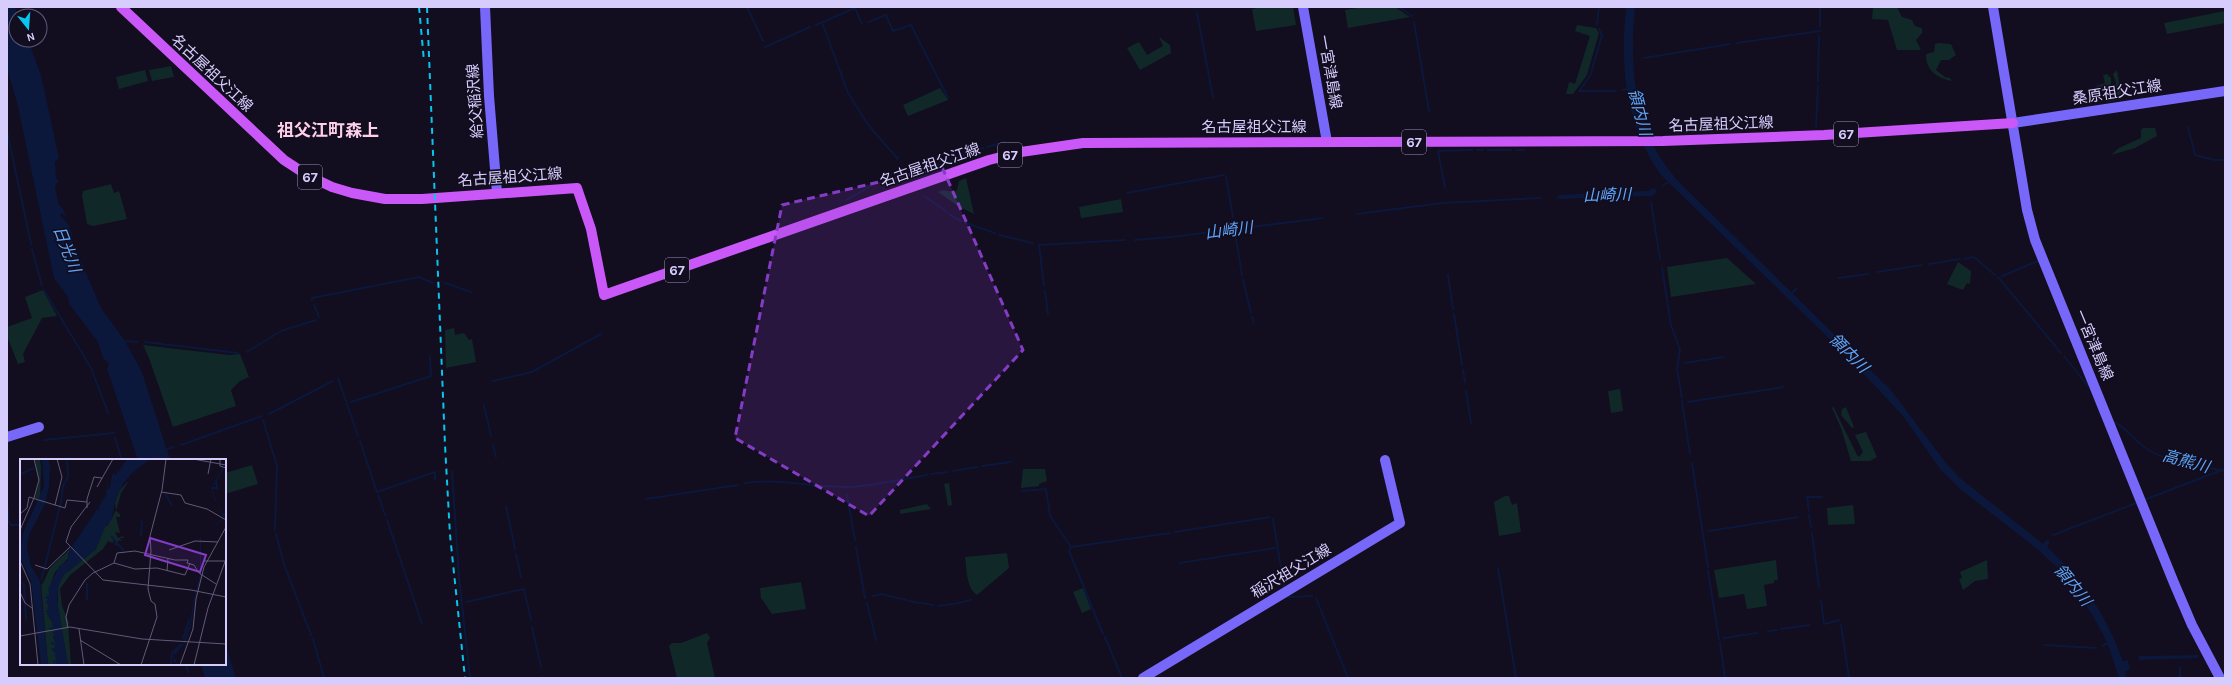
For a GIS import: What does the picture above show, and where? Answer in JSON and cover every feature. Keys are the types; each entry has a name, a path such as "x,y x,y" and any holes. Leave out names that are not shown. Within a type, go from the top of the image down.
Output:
{"main road":[{"name":"名古屋祖父江線","path":"121,7 284,160 312,178 352,193 385,199 422,199 577,188 591,229 604,295 990,160 1021,152 1083,143 1660,141 1824,135 2013,123"},
{"name":"給父稲沢線","path":"485,7 489,96 497,193"},
{"name":"一宮津島線","path":"1303,7 1327,142"},
{"name":"一宮津島線","path":"1993,7 2027,210 2035,240 2189,618 2220,678"},
{"name":"桑原祖父江線","path":"2013,123 2225,91"},
{"path":"7,437 39,427"},
{"name":"稲沢祖父江線","path":"1143,678 1400,523 1385,460"}],"highlighted area":[{"path":"942,167 1023,350 869,516 735,438 782,205"}],"green space":[{"path":"1263,7 1293,7 1296,25 1256,31 1252,9"},
{"path":"1363,7 1395,7 1410,17 1348,28 1345,10"},
{"path":"1873,7 1897,7 1902,17 1912,20 1915,26 1922,28 1922,33 1916,40 1921,50 1897,50 1888,20 1872,19"},
{"path":"2225,11 2225,23 2167,34 2164,23"},
{"path":"1577,25 1596,28 1599,33 1587,75 1573,94 1566,94 1569,82 1575,84 1590,36 1575,31"},
{"path":"1159,37 1170,45 1171,53 1140,70 1127,48 1139,42 1147,55 1163,46"},
{"path":"1935,44 1951,44 1956,55 1949,60 1941,60 1936,70 1945,77 1950,78 1952,81 1937,76 1928,65 1926,54 1934,52"},
{"path":"171,66 174,77 152,81 149,70"},
{"path":"145,70 148,81 119,89 116,77"},
{"path":"2117,70 2122,99 2107,102 2105,92 2097,93 2096,86 2105,83 2103,75 2107,74 2111,78 2111,91 2114,93 2116,83 2113,74"},
{"path":"940,88 948,100 908,116 903,105"},
{"path":"2143,128 2155,128 2157,136 2135,148 2111,155 2119,148 2141,138 2141,130"},
{"path":"966,178 974,214 958,206 938,192 943,190 954,192 957,190 959,181"},
{"path":"111,184 114,193 119,191 127,219 93,226 87,224 82,195 83,191"},
{"path":"1121,199 1123,212 1081,218 1079,207"},
{"path":"1727,258 1756,284 1671,297 1667,267"},
{"path":"1958,262 1971,271 1970,284 1967,283 1963,290 1947,284"},
{"path":"43,290 57,316 42,318 23,354 25,362 18,364 7,336 7,327 32,318 25,297"},
{"path":"454,328 455,335 464,333 469,340 472,339 476,362 446,368 445,330"},
{"path":"143,345 229,355 240,354 249,377 240,381 231,390 236,406 173,427"},
{"path":"1620,389 1623,411 1611,413 1608,391"},
{"path":"1833,406 1857,455 1859,457 1863,452 1855,435 1866,432 1877,457 1870,461 1851,461 1841,428 1832,408"},
{"path":"1846,407 1854,427 1852,428 1841,415 1842,409"},
{"path":"252,465 258,484 226,494 226,473"},
{"path":"1023,469 1045,469 1047,481 1039,484 1039,486 1021,488"},
{"path":"949,483 952,505 948,506 944,484"},
{"path":"1505,496 1509,496 1512,505 1517,503 1521,532 1499,536 1494,502"},
{"path":"927,504 931,509 900,514 900,510"},
{"path":"1853,505 1855,524 1828,525 1827,508"},
{"path":"1007,553 1009,568 977,595 973,592 969,583 965,557"},
{"path":"1776,560 1778,580 1774,580 1774,583 1764,585 1767,606 1747,609 1744,594 1719,598 1714,570"},
{"path":"1987,560 1988,579 1975,581 1963,590 1959,579 1962,578 1960,572"},
{"path":"801,582 806,609 772,614 761,598 760,588"},
{"path":"1083,588 1091,609 1082,613 1073,592"},
{"path":"707,633 710,638 707,643 715,678 677,678 669,646 672,643 681,643"}],"water":[{"name":"日光川","path":"7,7 15,8 8,8 8,48 31,48 41,75 59,158 55,162 56,178 59,181 55,186 58,203 63,209 67,220 62,213 60,215 69,225 73,238 71,238 101,308 125,341 142,372 170,459 138,459 107,369 109,364 103,358 98,342 69,304 68,297 54,278 17,102 7,69"},
{"name":"領内川","path":"1626,7 1635,7 1633,55 1634,78 1638,101 1644,122 1653,144 1665,164 1680,183 1890,389 1943,459 1960,478 2043,544 2047,540 2050,542 2047,547 2060,559 2082,585 2101,614 2117,645 2123,661 2128,660 2130,669 2125,672 2126,678 2119,678 2107,642 2093,616 2063,573 2036,548 1960,489 1940,469 1903,416 1848,357 1661,175 1649,156 1640,136 1628,95 1624,52"},
{"path":"1654,188 1657,192 1652,196 1556,199 1559,195 1647,191"},
{"path":"226,645 236,678 205,678 201,665 226,665"},
{"path":"2198,655 2198,658 2139,660 2139,656"}],"waterway":[{"path":"747,7 763,41"},
{"path":"1399,7 1412,16"},
{"path":"1597,24 1599,7"},
{"path":"1820,7 1820,26"},
{"path":"816,25 855,8 862,24"},
{"path":"1197,13 1213,98"},
{"path":"868,22 886,15 893,31 911,25 948,98"},
{"path":"822,22 848,93 869,126 898,159"},
{"path":"1414,22 1429,111"},
{"path":"765,47 810,27"},
{"path":"1599,29 1602,35 1590,76 1579,91 1616,91"},
{"path":"1737,43 1820,31"},
{"path":"1818,81 1819,36"},
{"path":"1644,58 1730,44"},
{"path":"1816,127 1818,86"},
{"name":"領内川","path":"1622,90 1628,89"},
{"path":"2188,127 2195,155 2215,160 2225,160"},
{"path":"7,131 31,244"},
{"path":"987,147 1005,142"},
{"path":"933,167 983,148"},
{"path":"1445,188 1438,151 1472,150"},
{"path":"1477,150 1483,150"},
{"path":"1488,150 1511,150"},
{"path":"1516,150 1524,150"},
{"path":"882,179 895,172"},
{"path":"1127,193 1224,175"},
{"path":"1226,177 1233,217"},
{"name":"山崎川","path":"1662,186 1669,182"},
{"path":"846,200 873,185"},
{"path":"924,196 947,212"},
{"name":"山崎川","path":"1357,214 1442,203 1540,198"},
{"path":"1651,202 1660,259"},
{"path":"950,215 961,221"},
{"name":"山崎川","path":"1135,240 1171,237 1323,218"},
{"path":"966,223 995,233"},
{"path":"1235,233 1242,275"},
{"path":"999,235 1033,243"},
{"name":"山崎川","path":"1044,286 1039,245 1125,240"},
{"path":"32,249 42,286"},
{"name":"高熊川","path":"1964,259 1974,257 1995,275"},
{"name":"高熊川","path":"1929,264 1960,259"},
{"path":"2002,276 2038,261"},
{"name":"高熊川","path":"1877,272 1922,265"},
{"path":"1662,268 1671,325 1680,350 1677,369 1682,398"},
{"name":"高熊川","path":"1839,278 1868,274"},
{"path":"1448,275 1453,309"},
{"path":"312,300 312,298 419,277 433,283"},
{"name":"高熊川","path":"1998,277 2061,353"},
{"path":"1243,280 1251,313"},
{"path":"445,283 471,292"},
{"name":"高熊川","path":"1791,294 1797,288"},
{"path":"44,290 91,368 108,413"},
{"name":"山崎川","path":"1045,291 1048,314"},
{"path":"314,305 319,317"},
{"path":"1454,314 1462,365"},
{"path":"1252,317 1254,323"},
{"path":"247,352 281,331 316,320"},
{"path":"493,381 532,372 601,334"},
{"path":"124,341 137,342"},
{"path":"145,342 238,353"},
{"path":"351,402 431,376 430,356"},
{"name":"高熊川","path":"2064,356 2088,386"},
{"path":"1685,363 1723,357"},
{"path":"1463,370 1465,382"},
{"path":"338,378 358,436"},
{"path":"269,414 333,381"},
{"path":"1688,402 1784,387"},
{"path":"1466,391 1471,423"},
{"path":"1682,401 1690,454"},
{"path":"484,405 491,436"},
{"path":"181,445 262,416"},
{"path":"263,420 277,466 275,529"},
{"name":"高熊川","path":"2114,422 2143,446 2156,454 2175,461 2225,471"},
{"path":"44,440 114,433"},
{"path":"115,438 122,459"},
{"path":"360,441 377,492 435,472 435,479"},
{"path":"493,445 496,457"},
{"path":"165,450 174,447"},
{"path":"982,466 1011,462"},
{"path":"1692,463 1708,567"},
{"path":"953,471 977,467"},
{"path":"2144,500 2222,470"},
{"path":"452,471 459,577 470,678"},
{"path":"931,474 947,472"},
{"path":"745,483 784,482 849,487 878,484 927,475"},
{"path":"646,499 738,485"},
{"path":"1022,491 1046,489 1050,516 1071,547 1170,533"},
{"path":"378,495 385,515"},
{"path":"847,495 855,540"},
{"path":"1809,511 1807,497 1822,497"},
{"path":"7,498 9,522 11,525 20,525"},
{"path":"2053,535 2139,502"},
{"path":"506,506 515,549"},
{"path":"1809,515 1811,527"},
{"path":"1175,532 1270,517"},
{"path":"1709,531 1798,517"},
{"path":"1273,519 1284,586"},
{"path":"387,520 422,624"},
{"path":"1812,533 1819,587"},
{"path":"276,534 284,564 311,635"},
{"path":"856,547 865,598"},
{"path":"1071,547 1069,551 1103,634"},
{"path":"1180,563 1275,548"},
{"path":"516,554 521,577"},
{"path":"1498,568 1516,678"},
{"path":"1708,571 1719,639"},
{"path":"466,602 524,589 531,620"},
{"path":"873,596 881,594 906,600"},
{"path":"1286,597 1312,596"},
{"path":"1316,598 1348,678"},
{"path":"955,604 971,600"},
{"path":"1821,600 1824,624 1840,620"},
{"path":"909,601 920,603"},
{"path":"867,603 876,640"},
{"path":"922,603 933,605"},
{"path":"938,606 953,604"},
{"path":"1781,629 1810,625"},
{"path":"1841,625 1849,678"},
{"path":"532,627 541,667"},
{"path":"1768,631 1777,630"},
{"path":"1724,638 1757,633"},
{"path":"1105,637 1122,678"},
{"path":"313,639 324,678"},
{"path":"1720,643 1725,678"},
{"path":"2102,646 2108,643"},
{"path":"2045,645 2096,648"},
{"path":"186,665 188,672"},
{"path":"2180,667 2180,678"}],"railway":[{"path":"419,7 424,61"},
{"path":"427,7 450,535 465,678"}],"district":[{"name":"祖父江町森上","path":"328,130"}]}
